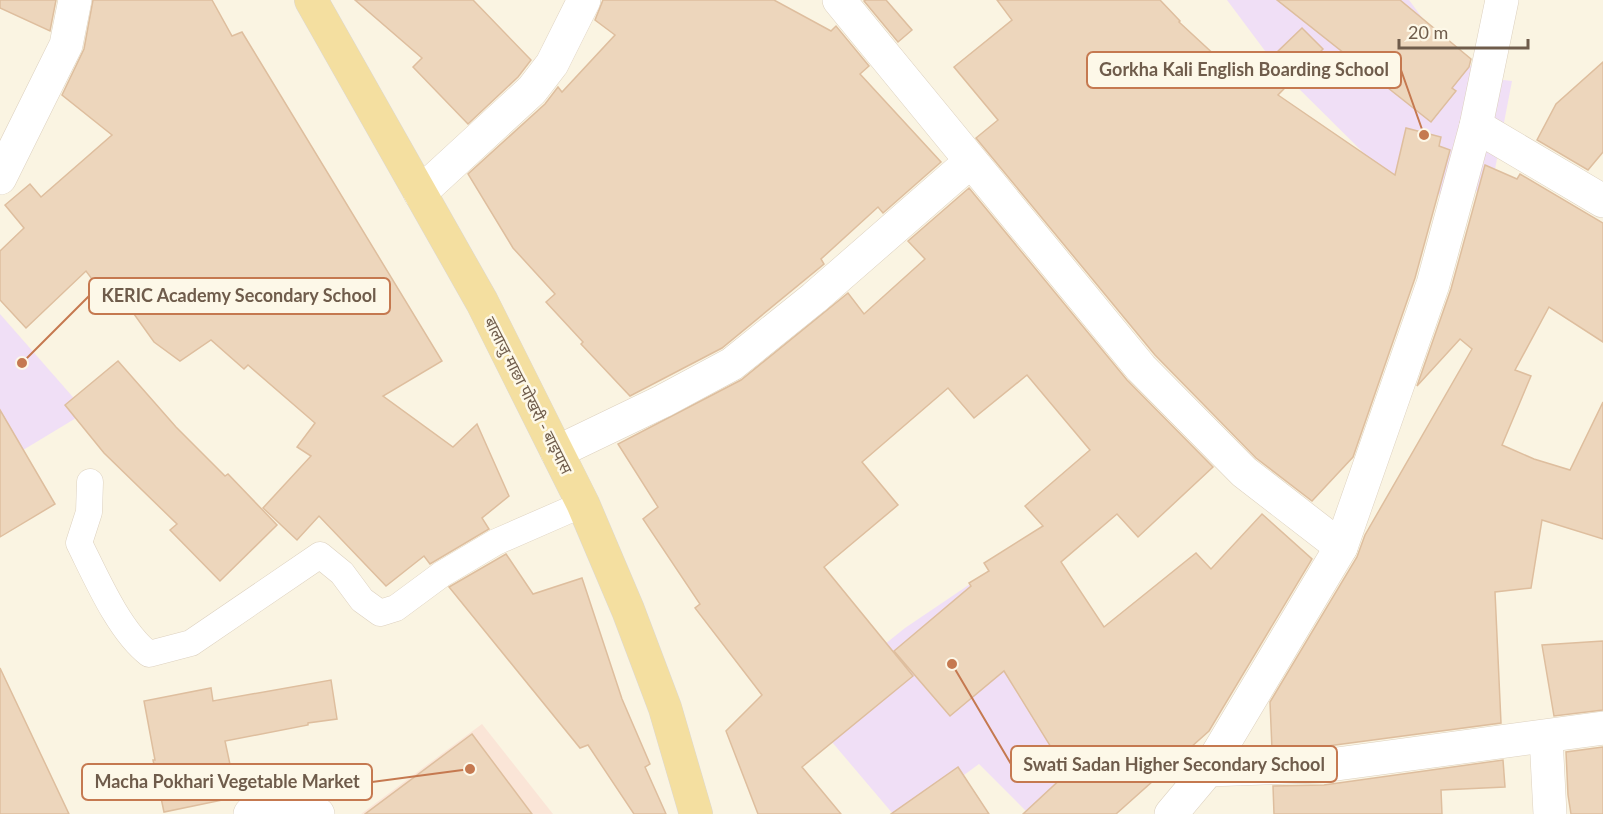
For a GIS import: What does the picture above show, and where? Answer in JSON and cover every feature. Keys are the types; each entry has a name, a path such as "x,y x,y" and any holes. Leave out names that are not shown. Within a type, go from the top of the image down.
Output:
{"main road":[{"name":"बालाजु माछा पोखरी - बाइपास","path":"311,0 482,302 583,504 628,610 665,708 696,814"}],"street":[{"path":"0,178 66,45 75,0"},
{"path":"420,193 532,90 552,64 584,0"},
{"path":"839,0 1141,368 1244,472 1341,547"},
{"path":"1171,814 1208,770 1341,547 1433,284 1476,126 1502,0"},
{"path":"1476,126 1603,201"},
{"path":"557,452 663,401 732,364 814,298 970,162"},
{"path":"1208,770 1322,766 1603,728"},
{"path":"1546,737 1550,814"},
{"path":"250,814 259,809 290,801 318,814"}],"lane":[{"path":"90,482 89,512 79,543 114,612 138,646 149,654 191,643 320,555 342,573 362,600 380,613 396,608 442,574 496,542 583,504"}],"shaded area":[{"path":"1227,0 1409,0 1444,47 1488,78 1512,81 1491,190 1408,197 1277,67"},
{"path":"0,314 86,412 0,464"},
{"path":"982,576 1112,814 1029,814 979,764 911,814 893,814 804,709 905,628"},
{"path":"482,724 553,814 361,814"}],"building":[{"path":"0,0 56,0 50,31 0,8"},
{"path":"93,0 212,0 232,36 242,32 442,361 383,396 453,447 477,424 509,496 482,518 489,529 430,564 424,556 386,586 319,516 297,540 263,508 311,456 297,447 315,423 248,365 244,369 211,340 180,361 154,342 109,279 98,287 86,271 26,328 0,300 0,251 24,228 5,205 30,184 41,197 112,135 62,95 84,49"},
{"path":"355,0 473,0 531,60 518,77 468,124 413,67 422,58"},
{"path":"603,0 774,0 831,31 836,26 869,66 860,74 941,162 883,213 878,207 821,259 824,264 722,348 630,396 581,344 583,342 546,302 555,294 513,248 468,174 545,104 558,87 562,92 615,35 595,20"},
{"path":"886,0 912,30 898,42 864,1"},
{"path":"997,0 1160,0 1179,22 1245,83 1302,28 1323,49 1278,95 1395,175 1406,128 1441,137 1439,146 1450,150 1415,278 1353,457 1312,501 1256,458 1155,355 976,138 998,120 954,67 1012,20"},
{"path":"1277,0 1400,0 1471,59 1469,67 1452,88 1456,91 1431,122"},
{"path":"1603,62 1603,152 1588,170 1537,140 1556,104"},
{"path":"1485,165 1517,179 1520,174 1603,223 1603,342 1549,307 1515,370 1531,376 1502,445 1534,459 1570,470 1603,402 1603,539 1542,520 1531,588 1495,592 1501,723 1320,747 1272,749 1270,702 1357,557 1365,535 1472,349 1460,339 1417,386 1451,289"},
{"path":"969,188 1127,380 1213,467 1138,537 1117,514 1061,562 1104,627 1196,553 1211,569 1262,514 1312,559 1209,731 1116,814 1023,814 1067,773 1004,671 950,716 894,651 971,586 969,583 989,571 984,563 1043,526 1025,506 1090,450 1027,375 974,418 948,388 862,462 898,505 824,567 913,676 802,767 841,814 758,814 726,731 762,695 695,608 700,604 643,519 658,507 618,444 741,380 848,293 864,314 925,259 908,241"},
{"path":"118,361 176,427 225,476 228,474 277,525 220,581 170,530 177,524 104,453 65,405"},
{"path":"0,410 55,504 0,537"},
{"path":"506,554 533,594 582,578 622,699 650,764 645,767 666,814 634,814 588,745 580,748 449,587"},
{"path":"1603,641 1603,710 1554,716 1542,645"},
{"path":"0,668 69,814 0,814"},
{"path":"331,680 337,719 225,741 237,797 164,812 144,701 211,688 213,701"},
{"path":"472,734 532,814 365,814"},
{"path":"1603,747 1603,814 1571,814 1566,752"},
{"path":"1503,760 1505,787 1441,790 1442,814 1274,814 1273,786 1324,785"},
{"path":"958,767 989,814 891,814"}],"place":[{"name":"Gorkha Kali English Boarding School","path":"1424,135"},
{"name":"KERIC Academy Secondary School","path":"22,363"},
{"name":"Swati Sadan Higher Secondary School","path":"952,664"},
{"name":"Macha Pokhari Vegetable Market","path":"470,769"}]}
